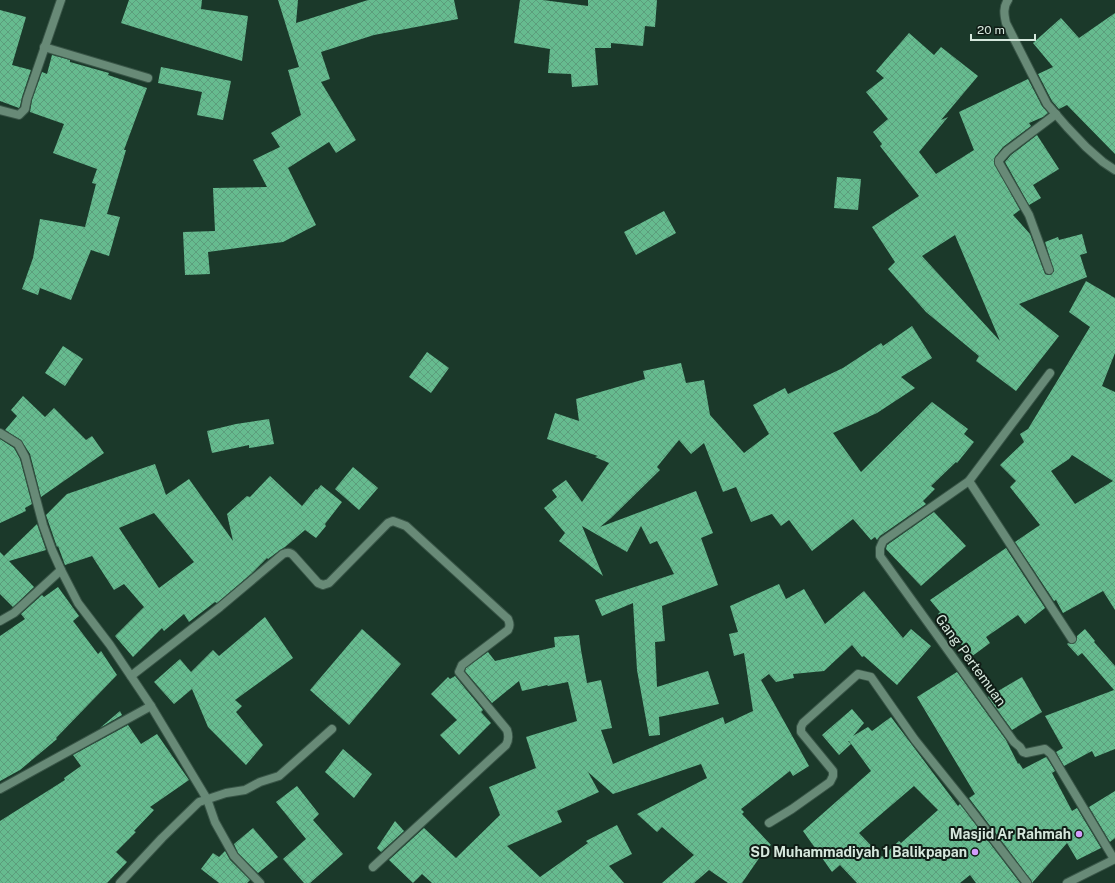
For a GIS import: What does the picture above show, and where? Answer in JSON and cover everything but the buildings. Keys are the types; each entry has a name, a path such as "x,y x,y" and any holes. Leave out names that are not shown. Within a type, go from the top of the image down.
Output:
{"street":[{"path":"0,110 19,115 25,109 44,47 61,0"},
{"path":"1008,0 1005,4 1004,12 1006,22 1043,98 1086,147 1115,170"},
{"path":"44,47 148,78"},
{"path":"1049,270 1029,215 999,163 999,160 1007,151 1056,114"},
{"name":"Gang Pertemuan","path":"1050,373 969,481 883,541 880,548 880,556 1014,742 1023,752 1026,753 1045,749 1051,754 1114,859"},
{"path":"0,433 18,444 25,457 43,525 52,550 78,603 110,645 151,706 206,799 215,822 234,856 260,883"},
{"path":"969,481 1072,639"},
{"path":"131,676 220,607 286,552 293,555 318,583 323,585 329,583 388,523 393,521 406,526 508,619 510,623 508,630 462,665 459,672 507,730 509,736 506,745 373,867"},
{"path":"0,621 14,613 61,570"},
{"path":"769,823 792,809 830,782 833,776 833,771 801,732 801,727 803,723 858,674 864,675 871,677 915,740 1027,883"},
{"path":"0,789 151,706"},
{"path":"120,883 162,838 199,802 226,793 245,790 260,782 279,776 332,729"},
{"path":"1067,883 1114,859"}],"place":[{"name":"Masjid Ar Rahmah","path":"1079,834"},
{"name":"SD Muhammadiyah 1 Balikpapan","path":"975,852"}]}
